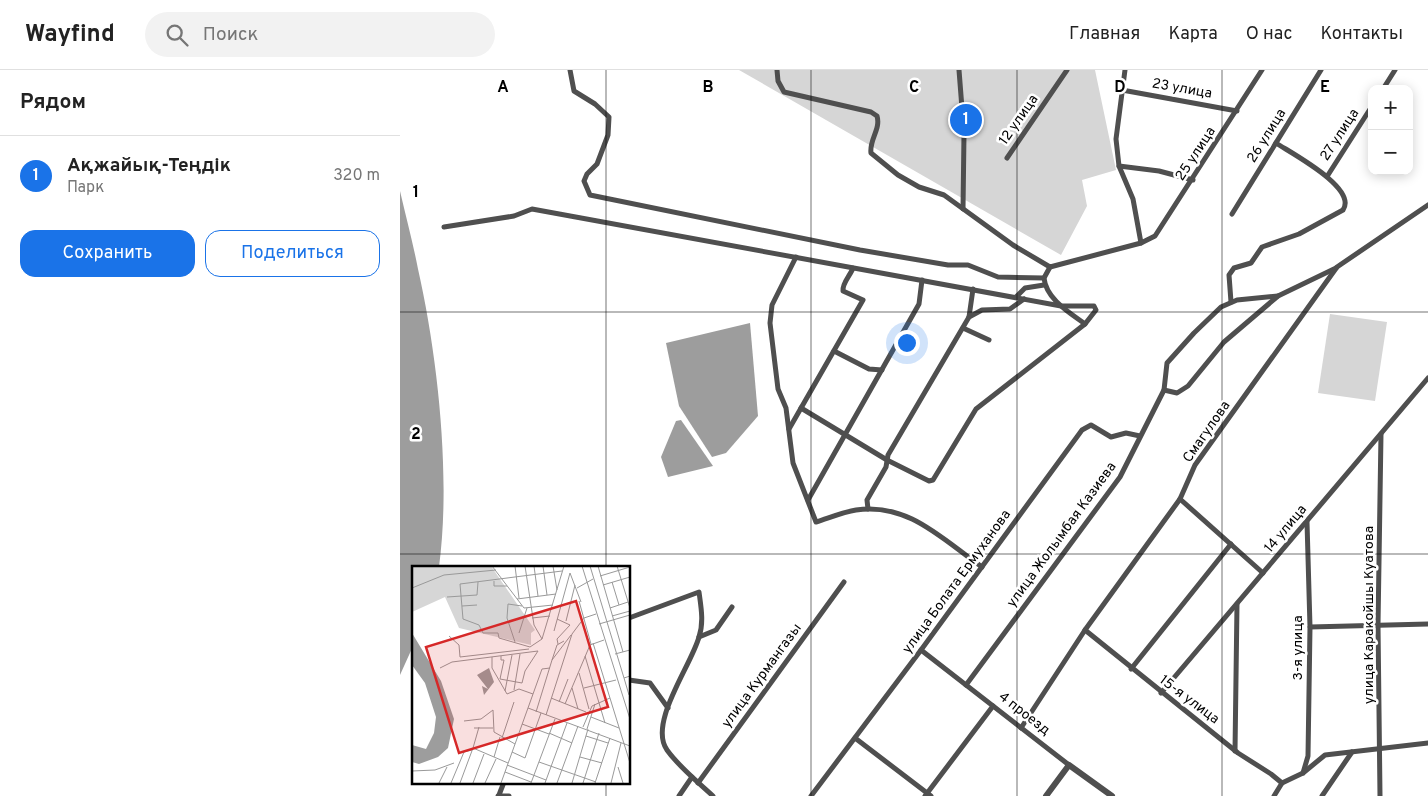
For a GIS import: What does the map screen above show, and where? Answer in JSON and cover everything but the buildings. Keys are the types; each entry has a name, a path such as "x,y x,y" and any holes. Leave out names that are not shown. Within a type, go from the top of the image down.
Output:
{"street":[{"path":"570,70 574,91 595,104 609,117 608,135 596,164 586,174 584,181 590,195 860,250 954,266 968,265 998,277 1044,278"},
{"path":"777,70 778,81 784,92 872,112 877,116 879,123 870,147 871,153 898,175 918,187 944,195 1050,267"},
{"path":"959,70 964,134 963,209"},
{"name":"12 улица","path":"1007,158 1067,70"},
{"path":"1085,324 1061,306 1044,285 1044,278 1050,267 1141,242 1133,199 1119,166 1116,139 1125,70"},
{"name":"25 улица","path":"1141,242 1154,236 1193,180 1262,70"},
{"name":"26 улица","path":"1232,214 1321,70"},
{"path":"1386,85 1395,70"},
{"name":"23 улица","path":"1122,90 1237,111"},
{"name":"27 улица","path":"1328,176 1368,112"},
{"path":"1231,302 1229,275 1234,268 1251,263 1262,247 1299,234 1344,210 1346,199 1328,176 1276,143"},
{"path":"1119,166 1159,171 1193,180"},
{"name":"Смагулова","path":"1021,728 1085,630 1180,499 1195,465 1337,267 1428,205"},
{"path":"444,227 514,216 532,209 1061,306 1094,306 1096,310 1094,316 1085,324 976,409 933,480 924,480 887,460 800,408"},
{"path":"796,257 772,305 770,323 778,390 786,408 793,463 816,522 855,510 879,508 898,512 919,520 982,568"},
{"name":"улица Жолымбая Казиева","path":"1164,390 1178,393 1188,386 1224,342 1278,296 1337,267"},
{"path":"788,429 863,300 843,291 844,282 850,277 853,268"},
{"path":"808,500 920,304 922,280"},
{"path":"1016,297 1025,288 1044,285"},
{"path":"868,509 866,500 886,467 888,455 969,317 972,289"},
{"name":"улица Жолымбая Казиева","path":"966,685 1120,477 1164,390 1167,363 1221,307 1231,302 1278,296"},
{"path":"969,317 982,310 1010,309 1024,299"},
{"path":"963,328 989,340"},
{"path":"834,351 869,370 882,370"},
{"name":"14 улица","path":"1161,694 1428,378"},
{"name":"улица Болата Ермуханова","path":"811,796 982,568 1082,430 1091,425 1111,436 1126,433 1140,436"},
{"name":"улица Каракойшы Куатова","path":"1380,796 1378,625 1381,434"},
{"path":"1180,499 1263,573"},
{"name":"3-я улица","path":"1303,773 1308,756 1310,627 1306,522"},
{"path":"1131,669 1231,544"},
{"name":"улица Курмангазы","path":"698,783 844,582"},
{"path":"630,618 699,592 702,616 700,637 668,708 661,734 666,750 713,796"},
{"path":"1235,751 1237,604"},
{"path":"700,637 716,630 732,607"},
{"path":"1310,627 1428,624"},
{"name":"15-я улица","path":"1085,630 1161,694 1235,751 1282,783"},
{"name":"4 проезд","path":"921,650 1069,766 1112,796"},
{"path":"630,680 650,683 668,708"},
{"path":"855,738 928,795 993,706"},
{"path":"1274,796 1282,783 1303,773 1325,755 1428,743"},
{"path":"1322,796 1352,752"},
{"path":"1046,796 1069,766"},
{"path":"679,796 692,777"},
{"path":"503,784 499,796 508,796"}],"shaded area":[{"path":"739,70 1095,70 1116,170 1082,180 1087,206 1061,255"},
{"path":"400,191 425,304 437,379 444,495 439,566 412,566 412,648 400,675"},
{"path":"1330,314 1387,322 1375,401 1318,393"},
{"path":"750,323 758,416 726,453 712,457 679,406 666,343"},
{"path":"681,420 713,466 668,477 661,457 676,421"}],"place":[{"name":"Ақжайық-Теңдік","path":"966,120"}]}
